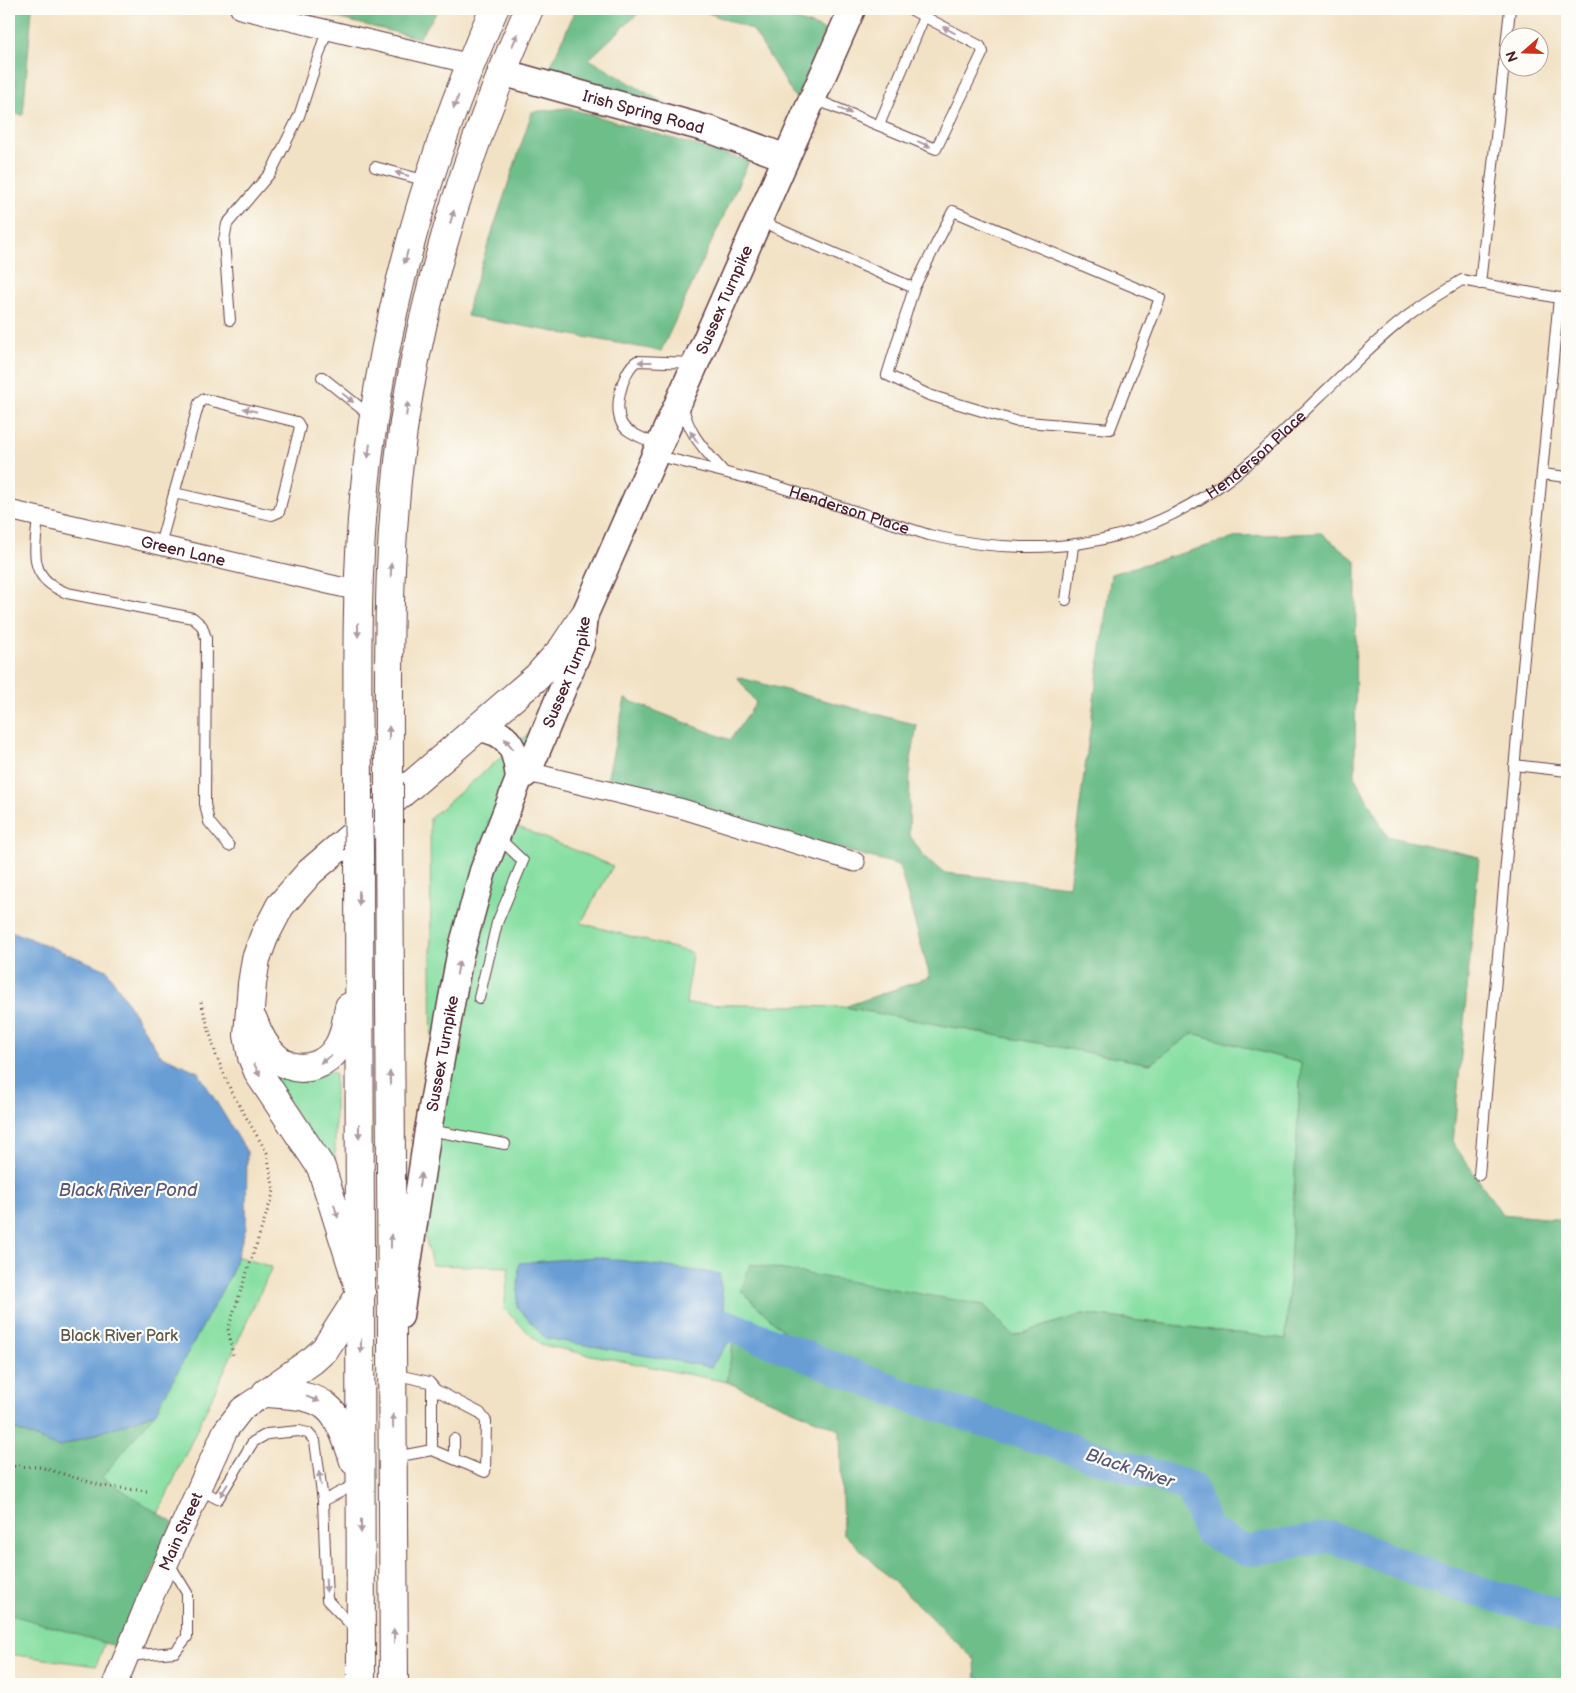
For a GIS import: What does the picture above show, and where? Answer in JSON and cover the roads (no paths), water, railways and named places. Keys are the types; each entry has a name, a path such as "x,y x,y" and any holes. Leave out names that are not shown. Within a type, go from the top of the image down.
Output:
{"highway":[{"path":"362,1684 358,591 362,522 373,418 396,296 428,181 470,64 494,9"},
{"path":"394,1684 389,782 391,558 397,488 409,393 427,308 474,144 501,72 529,9"},
{"path":"361,1292 321,1167 265,1085 252,1057 248,1035 256,959 268,928 280,906 316,867 536,677 563,648 584,616"},
{"path":"250,1006 257,1032 272,1055 281,1062 298,1068 321,1064 333,1054 342,1038 359,948"},
{"path":"266,1393 313,1360 325,1348 361,1292"},
{"path":"266,1393 311,1397 332,1411 345,1436 361,1481"}],"main road":[{"name":"Sussex Turnpike","path":"393,1370 428,1130 469,916 483,871 582,645 584,616 784,157 852,9"},
{"name":"Irish Spring Road","path":"501,72 711,130 784,157"},
{"path":"478,728 491,730 512,745 524,775"}],"street":[{"path":"240,9 470,64"},
{"name":"Green Lane","path":"9,510 358,591"},
{"path":"524,775 683,809 855,862"},
{"name":"Main Street","path":"115,1684 225,1431 242,1409 266,1393"}],"lane":[{"path":"811,97 936,149 983,52 980,46 910,9"},
{"path":"1480,284 1510,9"},
{"path":"879,125 924,17"},
{"path":"230,320 224,240 227,224 271,172 299,116 327,30"},
{"path":"375,167 428,181"},
{"path":"953,211 1160,298 1110,429 1015,421 929,395 887,375 914,288 953,211"},
{"path":"757,219 914,288"},
{"name":"Henderson Place","path":"694,363 638,361 630,366 626,373 619,409 620,420 625,428 656,450 955,541 1010,547 1073,546 1116,536 1149,525 1197,502 1269,445 1414,310 1462,280 1563,297"},
{"path":"1479,1175 1514,766 1542,474 1563,297"},
{"path":"322,377 373,418"},
{"path":"681,394 685,418 694,439 724,472"},
{"path":"160,545 174,492 199,403 204,399 297,422 300,427 279,512 272,515 174,492"},
{"path":"1542,474 1567,477"},
{"path":"38,517 35,555 39,571 50,586 67,592 193,618 202,626 206,638 205,804 209,822 229,846"},
{"path":"1066,600 1073,546"},
{"path":"1514,766 1567,771"},
{"path":"479,998 497,923 523,861 497,836"},
{"path":"428,1130 505,1144"},
{"path":"393,1370 429,1382 436,1390 480,1413 486,1421 485,1472 432,1450 394,1457"},
{"path":"432,1386 432,1450"},
{"path":"455,1412 456,1400"},
{"path":"199,1489 218,1500 253,1442 267,1434 299,1430 308,1433 315,1441 323,1501 327,1600 361,1635"},
{"path":"454,1439 454,1458"},
{"path":"323,1501 361,1481"},
{"path":"126,1656 175,1652 187,1637 187,1593 167,1561"}],"water":[{"name":"Black River Pond","path":"9,930 107,970 160,1055 198,1072 247,1152 246,1228 231,1274 155,1413 59,1447 9,1427"},
{"path":"596,1257 719,1274 729,1342 711,1367 545,1338 517,1307 519,1263"}],"waterway":[{"name":"Black River","path":"727,1325 909,1397 1191,1487 1208,1531 1247,1551 1331,1537 1453,1584 1567,1617"}],"park label":[{"name":"Black River Park","path":"119,1335"}]}
